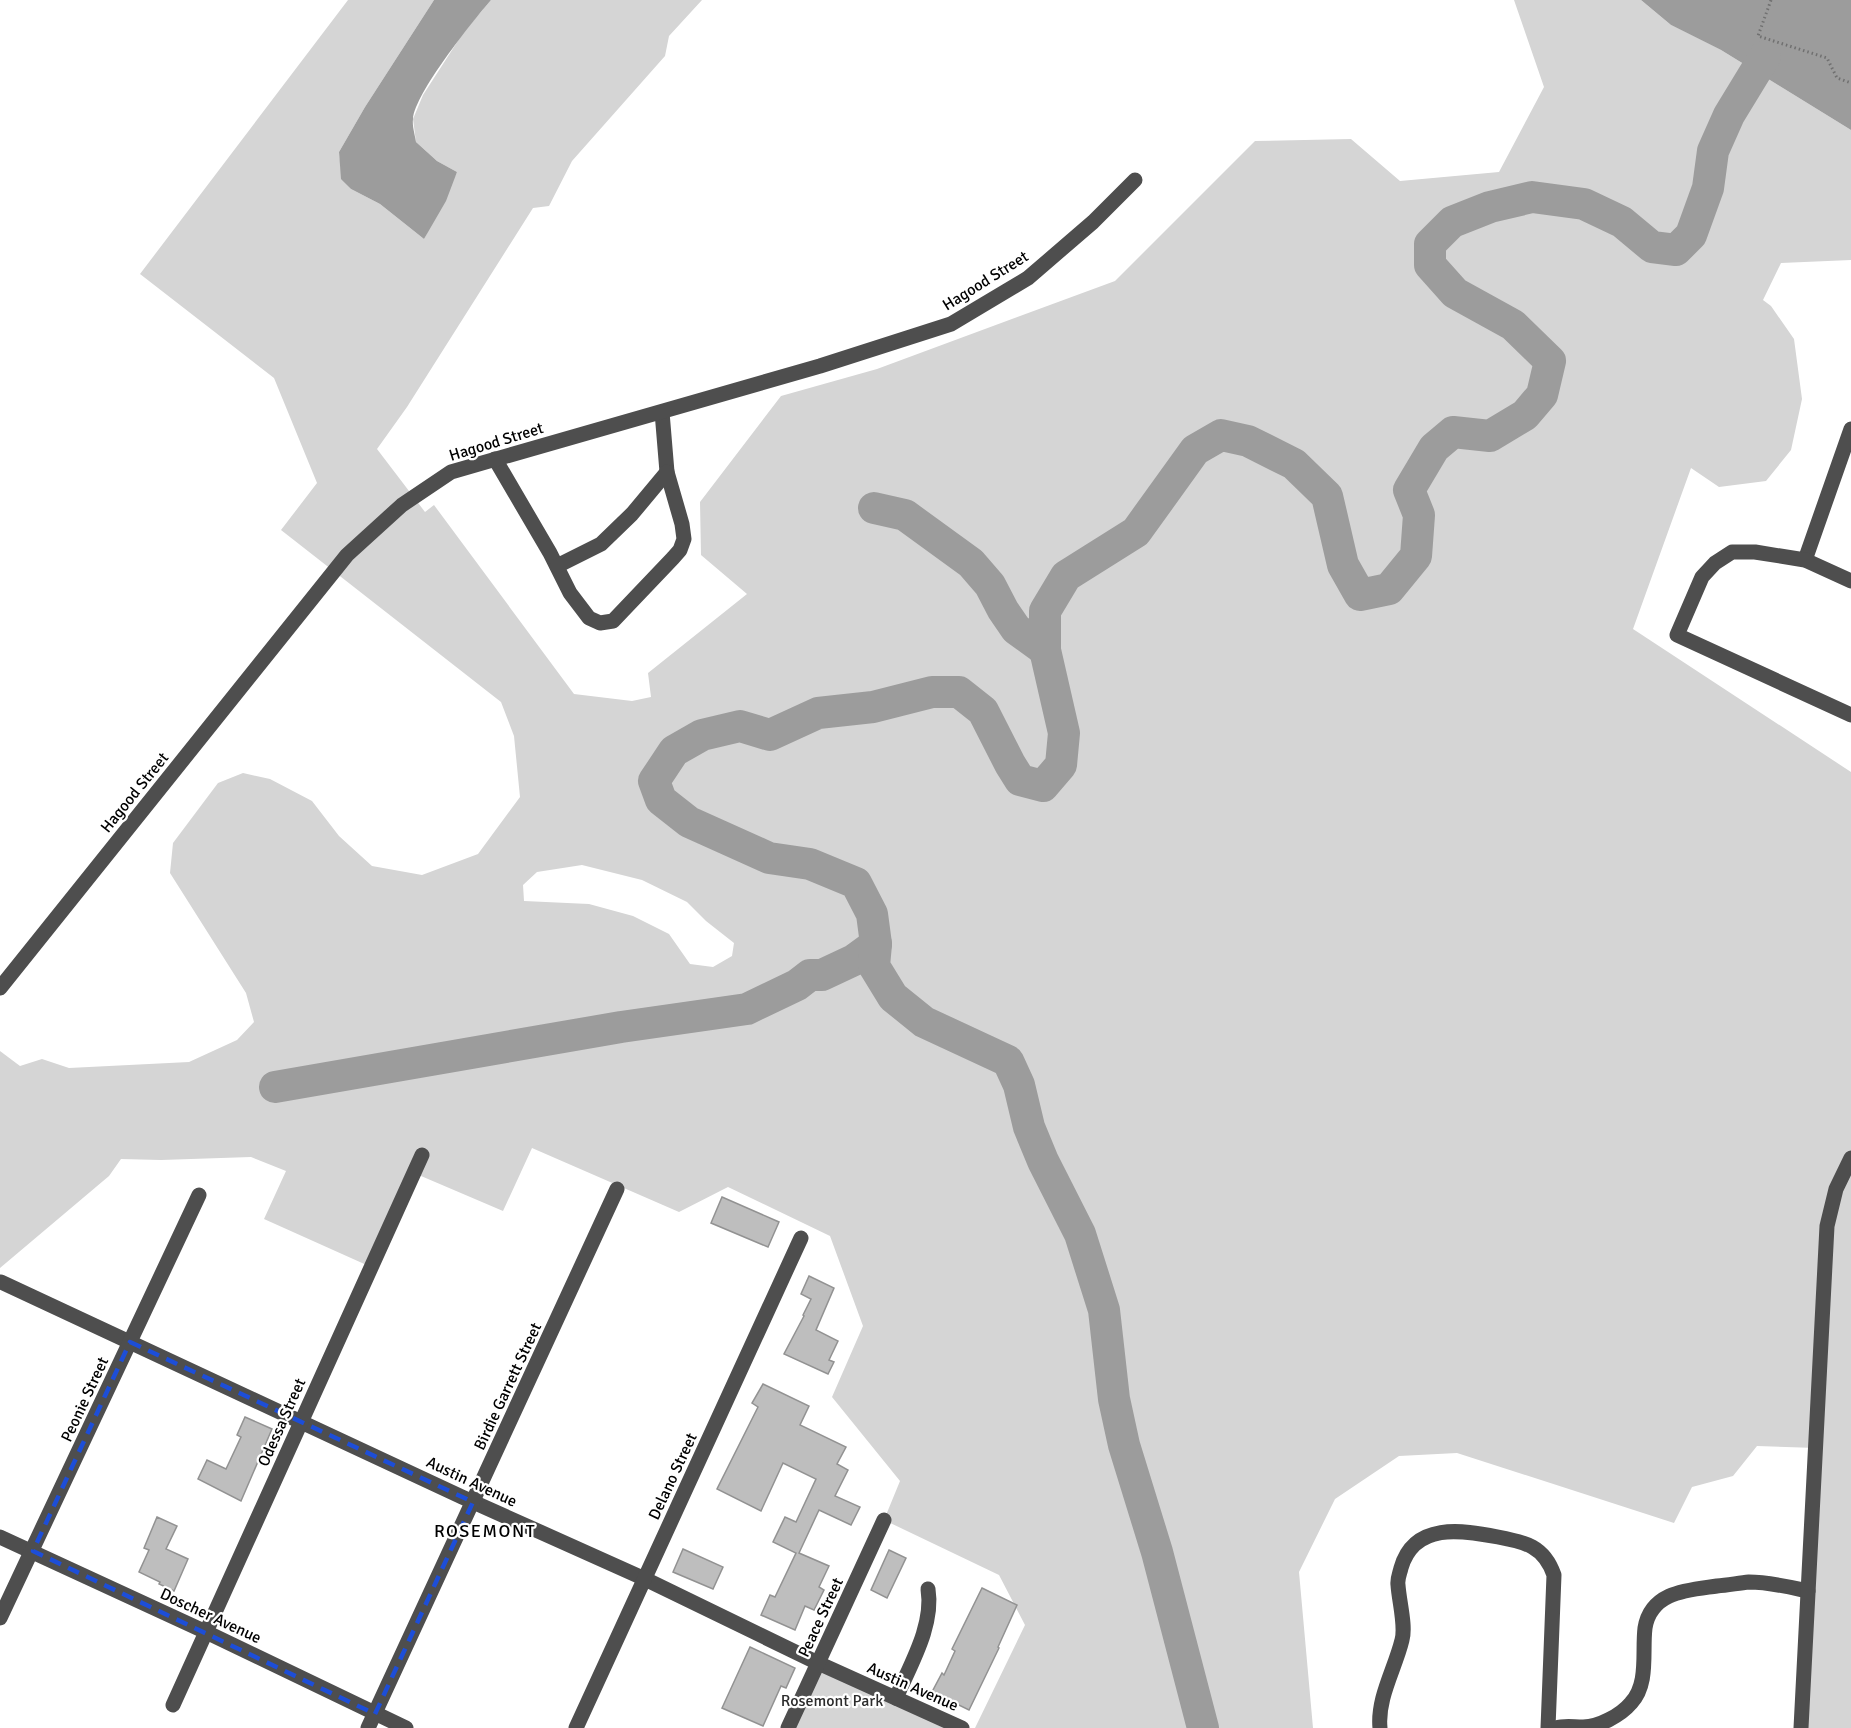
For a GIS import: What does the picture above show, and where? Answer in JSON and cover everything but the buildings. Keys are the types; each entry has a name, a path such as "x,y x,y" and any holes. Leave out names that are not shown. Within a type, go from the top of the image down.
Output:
{"street":[{"name":"Hagood Street","path":"0,988 347,555 402,505 451,472 820,366 951,324 1028,278 1093,222 1135,180"},
{"path":"495,459 577,604 589,618 607,623 619,616 680,550 684,539 667,472 662,412"},
{"path":"1805,560 1851,429"},
{"path":"556,566 601,544 632,514 667,472"},
{"path":"1851,581 1805,560 1755,552 1732,552 1715,563 1702,577 1677,635 1851,714"},
{"name":"Odessa Street","path":"173,1705 422,1155"},
{"path":"1801,1728 1827,1227 1836,1189 1851,1158"},
{"name":"Birdie Garrett Street","path":"372,1721 617,1189"},
{"name":"Peonie Street","path":"0,1618 199,1195"},
{"name":"Delano Street","path":"576,1728 801,1238"},
{"name":"Austin Avenue","path":"1,1282 962,1728"},
{"name":"Peace Street","path":"788,1728 884,1520"},
{"path":"1380,1728 1378,1713 1403,1637 1397,1582 1404,1557 1416,1541 1435,1533 1467,1531 1524,1542 1538,1550 1550,1562 1554,1575 1548,1728"},
{"name":"Doscher Avenue","path":"0,1537 206,1632 372,1721 406,1728"},
{"path":"1556,1728 1586,1727 1618,1714 1631,1704 1637,1695 1642,1678 1646,1626 1652,1611 1662,1600 1678,1591 1750,1582 1808,1591"},
{"path":"896,1698 923,1636 930,1603 928,1589"}],"path":[{"path":"1771,0 1758,36 1827,58 1837,78 1851,83"}],"highlighted area":[{"path":"130,1342 473,1502 375,1714 33,1551"}],"green space":[{"path":"348,0 434,0 365,107 339,152 342,179 351,189 380,204 424,239 457,172 437,161 416,142 413,119 423,95 463,33 491,0 702,0 669,36 665,56 572,161 549,206 533,208 407,407 377,449 425,512 434,505 574,694 632,701 651,697 648,673 747,594 701,555 700,502 781,396 877,369 1115,281 1255,141 1351,139 1400,181 1499,172 1544,87 1514,0 1641,0 1671,25 1721,50 1851,130 1851,260 1781,263 1763,300 1771,306 1794,339 1802,399 1791,450 1766,481 1719,487 1691,468 1633,629 1851,772 1851,1728 1801,1728 1816,1448 1757,1446 1733,1476 1692,1487 1674,1523 1457,1453 1399,1456 1335,1499 1299,1572 1313,1728 975,1728 1025,1625 999,1575 884,1520 900,1481 832,1397 863,1326 830,1236 728,1187 679,1212 532,1148 503,1211 414,1173 371,1267 264,1219 286,1171 251,1157 121,1159 109,1176 0,1268 0,1051 20,1066 42,1059 69,1068 189,1062 237,1040 254,1022 246,993 170,873 173,843 218,783 243,773 270,779 312,801 339,836 372,866 422,875 478,854 520,797 514,736 501,702 281,530 317,483 274,378 140,274","holes":["582,865 642,880 687,902 706,921 734,943 732,956 713,967 690,964 669,934 633,916 589,904 524,901 523,885 537,872"]},
{"name":"Rosemont Park","path":"818,1663 962,1728 788,1728"}],"shaded area":[{"path":"434,0 491,0 446,58 416,107 413,128 416,142 437,161 457,172 446,201 424,239 380,204 351,189 341,179 339,152 365,107"},
{"path":"1641,0 1851,0 1851,130 1721,50 1671,25"}],"waterway":[{"path":"1203,1728 1157,1552 1124,1445 1114,1399 1104,1310 1080,1234 1043,1161 1029,1127 1019,1085 1008,1061 924,1022 893,997 874,966 876,944 872,914 856,883 810,864 769,858 689,822 661,800 654,781 674,751 702,735 740,726 770,735 818,713 873,707 932,692 959,692 983,711 1020,780 1043,786 1061,765 1064,733 1045,650 1045,611 1066,576 1136,532 1195,450 1221,435 1248,441 1294,464 1327,496 1343,565 1360,595 1389,589 1416,556 1419,515 1409,490 1434,448 1453,432 1490,436 1525,415 1542,395 1550,361 1513,325 1455,293 1430,265 1430,244 1452,222 1490,207 1532,197 1584,204 1622,222 1652,247 1676,250 1691,235 1708,188 1713,151 1729,115 1765,56"},
{"path":"874,508 905,515 971,563 990,585 1016,629 1045,650"},
{"path":"275,1087 621,1027 747,1009 797,985 810,975 822,975 854,960 876,944"},
{"path":"1092,1300 1189,1635 1210,1728"}],"district":[{"name":"ROSEMONT","path":"485,1531"}]}
